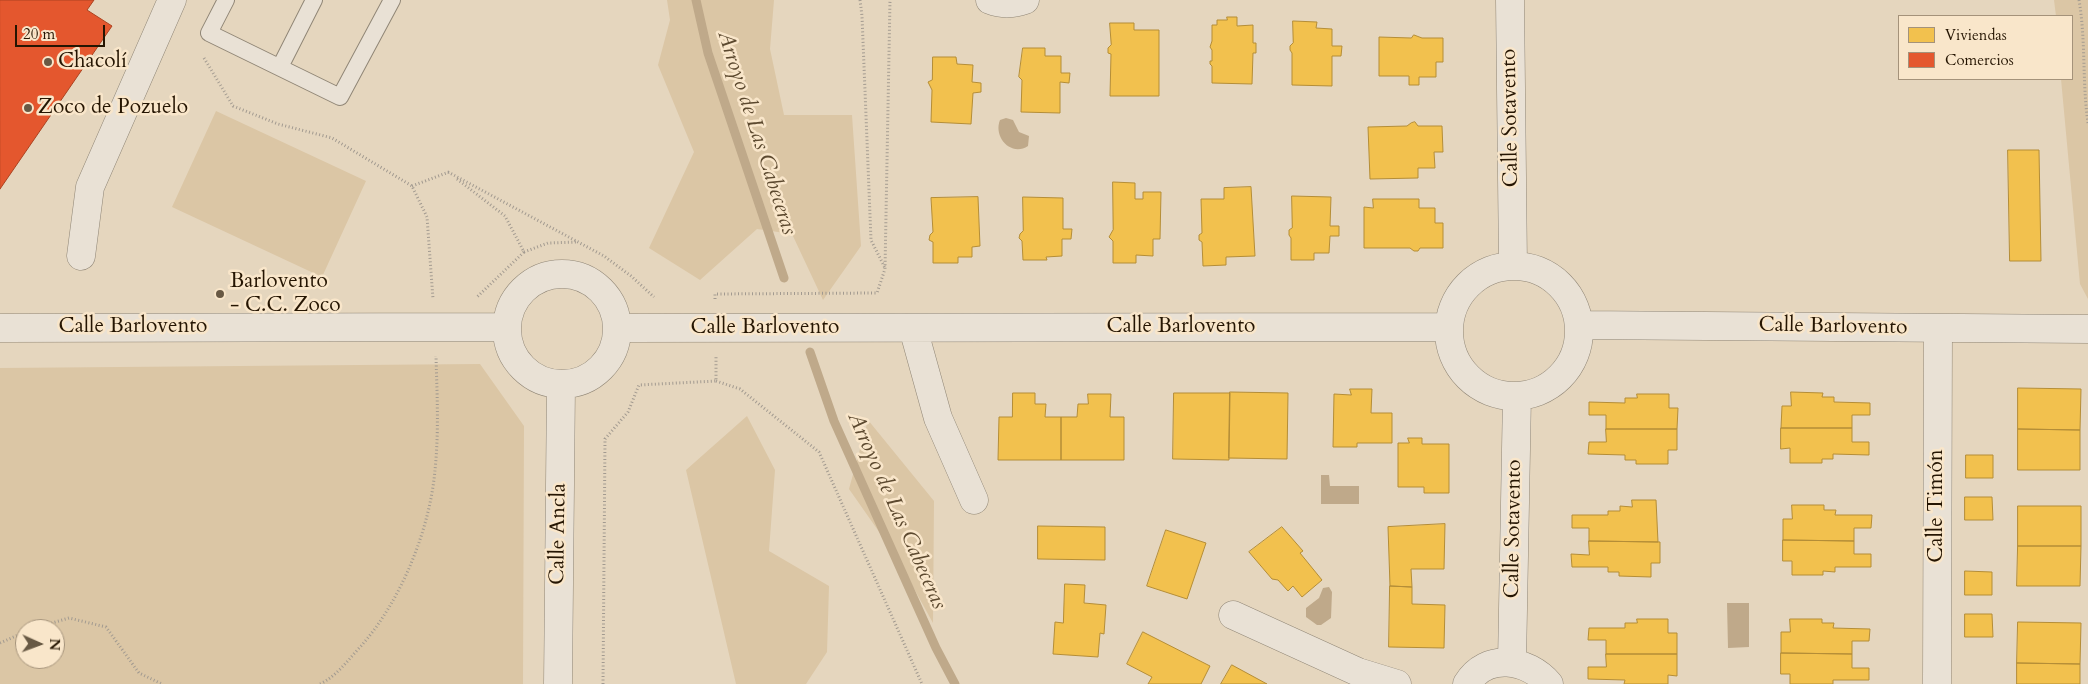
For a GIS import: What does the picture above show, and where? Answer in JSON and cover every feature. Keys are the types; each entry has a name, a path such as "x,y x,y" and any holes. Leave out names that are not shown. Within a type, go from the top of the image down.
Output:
{"street":[{"path":"81,256 90,186 172,0"},
{"path":"990,0 999,4 1013,4 1026,0"},
{"name":"Calle Sotavento","path":"1510,0 1512,265"},
{"path":"1512,265 1532,268 1550,276 1557,282 1564,289 1574,306 1579,324 1578,346 1570,366 1556,381 1538,392 1517,396 1495,394 1476,384 1460,368 1451,349 1449,327 1453,308 1462,291 1476,277 1493,269 1512,265"},
{"path":"553,274 572,274 590,280 604,293 614,309 617,328 615,346 607,362 594,374 578,382 561,384 544,381 528,373 522,367 516,360 509,344 507,327 510,309 520,292 535,280 553,274"},
{"name":"Calle Barlovento","path":"1579,324 2088,329"},
{"name":"Calle Barlovento","path":"0,328 507,327"},
{"name":"Calle Barlovento","path":"617,328 1449,327"},
{"path":"913,328 938,418 974,500"},
{"name":"Calle Timón","path":"1937,684 1938,328"},
{"name":"Calle Ancla","path":"558,684 561,384"},
{"name":"Calle Sotavento","path":"1512,662 1517,396"},
{"path":"1233,615 1358,672 1397,684"},
{"path":"1467,684 1482,670 1497,664 1512,662 1527,666 1540,674 1549,684"}],"lane":[{"path":"226,0 209,33 340,97 392,0"},
{"path":"280,68 314,0"}],"path":[{"path":"860,0 871,240 885,269"},
{"path":"2079,0 2082,15 2084,95 2088,123"},
{"path":"200,50 233,106 278,124 332,138 412,186 427,217 433,301 442,300"},
{"path":"412,186 448,172 604,256 631,276 651,297 660,297"},
{"path":"448,172 505,216 524,252"},
{"path":"474,300 524,252 548,244 577,242"},
{"path":"706,300 715,300"},
{"path":"320,684 332,678 371,635 405,578 427,514 435,470 437,395 435,327"},
{"path":"716,381 740,389 819,452 922,684"},
{"path":"65,619 69,618 106,627 139,673 162,684"},
{"path":"0,644 15,637"}],"shaded area":[{"path":"667,0 774,0 770,49 784,115 852,115 861,246 823,300 792,234 757,229 700,280 649,248 694,152 658,65 670,20"},
{"path":"2054,0 2088,0 2088,299 2080,284 2061,80 2073,80 2073,15 2056,15"},
{"path":"216,111 366,181 322,277 172,207"},
{"path":"1006,118 1013,120 1019,132 1029,136 1028,146 1022,149 1015,149 1001,139 998,126 1000,120"},
{"path":"480,364 524,426 523,684 0,684 0,368"},
{"path":"747,416 775,470 769,551 829,586 827,652 806,684 736,684 686,470"},
{"path":"868,420 934,501 933,623 896,556 849,489"},
{"path":"1321,475 1329,475 1330,486 1359,486 1359,504 1321,504"},
{"path":"1329,587 1332,592 1331,618 1321,625 1317,625 1306,617 1306,608 1319,598 1323,588"},
{"path":"1727,603 1749,603 1749,647 1728,648"}],"building: Viviendas":[{"path":"1227,17 1237,17 1237,26 1253,25 1253,43 1256,43 1256,53 1253,53 1252,84 1212,83 1212,66 1210,61 1212,61 1212,50 1210,47 1212,25 1217,25 1217,20 1227,20"},
{"path":"1293,21 1317,22 1316,28 1332,29 1332,46 1342,46 1341,56 1332,56 1332,86 1292,85 1292,53 1290,46 1293,43"},
{"path":"1110,23 1134,23 1134,30 1159,30 1159,96 1110,96 1111,54 1108,53 1108,48 1111,45"},
{"path":"1414,35 1422,38 1443,38 1443,62 1436,62 1436,77 1419,77 1419,85 1409,85 1409,76 1379,76 1379,37 1411,38"},
{"path":"1023,48 1045,48 1045,56 1061,56 1061,73 1070,73 1069,83 1060,82 1060,113 1021,112 1022,80 1019,77"},
{"path":"933,57 956,57 957,64 973,65 972,82 981,83 981,92 973,93 971,124 931,122 932,90 928,82 932,80"},
{"path":"1415,122 1418,126 1442,126 1443,152 1434,152 1435,168 1418,168 1418,178 1370,179 1368,127 1407,126"},
{"path":"2008,150 2039,150 2041,261 2010,261"},
{"path":"1113,182 1135,183 1135,199 1143,199 1143,192 1161,192 1160,239 1153,239 1153,256 1136,255 1136,263 1113,263 1113,241 1109,237 1113,230"},
{"path":"1251,187 1255,256 1226,257 1226,265 1203,266 1202,242 1199,240 1199,235 1202,233 1201,199 1224,199 1224,188"},
{"path":"1292,196 1331,197 1330,226 1339,226 1339,236 1330,236 1329,253 1314,253 1314,260 1291,260 1289,230 1292,228"},
{"path":"978,197 980,246 972,247 972,257 958,257 958,263 933,263 933,242 929,240 933,232 931,198"},
{"path":"1023,197 1063,198 1063,229 1072,229 1071,239 1062,239 1062,256 1046,257 1047,260 1023,260 1022,241 1019,238 1023,231"},
{"path":"1373,199 1419,199 1419,208 1435,208 1435,223 1443,223 1443,248 1420,248 1418,251 1414,251 1410,248 1364,248 1364,207 1373,208"},
{"path":"2018,388 2081,389 2080,430 2018,429"},
{"path":"1350,389 1372,389 1371,413 1392,413 1392,443 1357,443 1357,447 1333,447 1334,394 1351,395"},
{"path":"1230,392 1288,393 1287,459 1229,458"},
{"path":"1791,392 1823,393 1822,397 1834,397 1834,402 1870,403 1870,415 1852,415 1852,428 1781,428 1782,406 1791,406"},
{"path":"1013,393 1035,393 1035,404 1046,404 1045,417 1061,417 1061,460 998,460 999,417 1012,417"},
{"path":"1174,393 1230,393 1229,460 1173,459"},
{"path":"1088,394 1111,394 1110,417 1124,417 1124,460 1061,460 1061,417 1077,417 1078,404 1088,404"},
{"path":"1637,394 1669,394 1669,408 1678,408 1677,429 1606,429 1606,415 1589,415 1589,402 1625,403 1625,398 1637,398"},
{"path":"1781,428 1852,428 1852,442 1869,442 1869,455 1833,454 1833,459 1822,459 1822,463 1790,463 1790,448 1781,449"},
{"path":"1606,429 1677,429 1677,450 1668,450 1668,464 1636,464 1636,460 1625,460 1625,455 1588,454 1589,442 1606,442"},
{"path":"2018,429 2080,430 2080,470 2018,470"},
{"path":"1408,438 1422,438 1422,444 1449,444 1449,493 1424,493 1424,487 1398,487 1398,443 1409,443"},
{"path":"1966,455 1993,455 1993,478 1966,478"},
{"path":"1965,497 1992,497 1993,520 1965,520"},
{"path":"1632,500 1656,500 1658,542 1589,541 1589,528 1572,528 1572,515 1608,515 1608,511 1620,511 1620,506 1632,507"},
{"path":"1792,505 1824,505 1824,510 1836,510 1835,515 1872,515 1871,528 1854,528 1854,541 1783,540 1783,519 1792,519"},
{"path":"2018,506 2081,506 2081,546 2018,546"},
{"path":"1445,524 1444,569 1411,569 1412,587 1390,586 1388,527"},
{"path":"1038,526 1105,527 1105,560 1038,559"},
{"path":"1282,527 1303,551 1300,553 1322,580 1302,597 1293,586 1288,591 1278,580 1272,579 1249,552"},
{"path":"1166,530 1206,543 1187,599 1147,586"},
{"path":"1783,540 1854,541 1854,554 1871,554 1871,567 1835,567 1835,572 1823,571 1823,575 1792,575 1792,561 1783,561"},
{"path":"1589,541 1660,542 1660,563 1651,563 1651,577 1619,576 1619,572 1608,572 1608,567 1572,567 1571,554 1589,555"},
{"path":"2018,546 2081,546 2080,586 2017,586"},
{"path":"1965,571 1992,572 1992,595 1965,595"},
{"path":"1065,584 1085,585 1084,603 1106,605 1104,634 1100,633 1098,657 1053,654 1055,622 1063,623"},
{"path":"1390,586 1412,587 1412,604 1445,605 1444,648 1389,647"},
{"path":"1965,614 1992,614 1993,637 1965,637"},
{"path":"1637,619 1668,619 1668,633 1677,633 1677,654 1606,654 1606,640 1588,640 1589,628 1625,628 1625,623 1637,623"},
{"path":"1790,619 1822,619 1822,623 1834,623 1833,628 1870,629 1869,641 1852,641 1852,654 1781,653 1781,632 1790,632"},
{"path":"2018,622 2081,623 2080,664 2017,663"},
{"path":"1143,632 1210,666 1201,684 1148,684 1152,677 1127,664"},
{"path":"1781,653 1852,654 1852,668 1869,668 1869,680 1833,680 1833,684 1790,684 1790,674 1781,674"},
{"path":"1606,654 1677,654 1677,676 1668,675 1668,684 1624,684 1625,680 1588,679 1588,667 1606,667"},
{"path":"2017,663 2080,664 2080,684 2017,684"},
{"path":"1232,665 1267,684 1221,684"}],"building: Comercios":[{"name":"Zoco de Pozuelo","path":"0,0 94,0 87,10 112,26 0,189"}],"waterway":[{"name":"Arroyo de Las Cabeceras","path":"696,0 708,53 784,278"},
{"name":"Arroyo de Las Cabeceras","path":"810,352 834,421 936,648 955,684"}],"place":[{"name":"Chacolí","path":"48,62"},
{"name":"Zoco de Pozuelo","path":"28,108"},
{"name":"Barlovento - C.C. Zoco","path":"220,294"}]}
